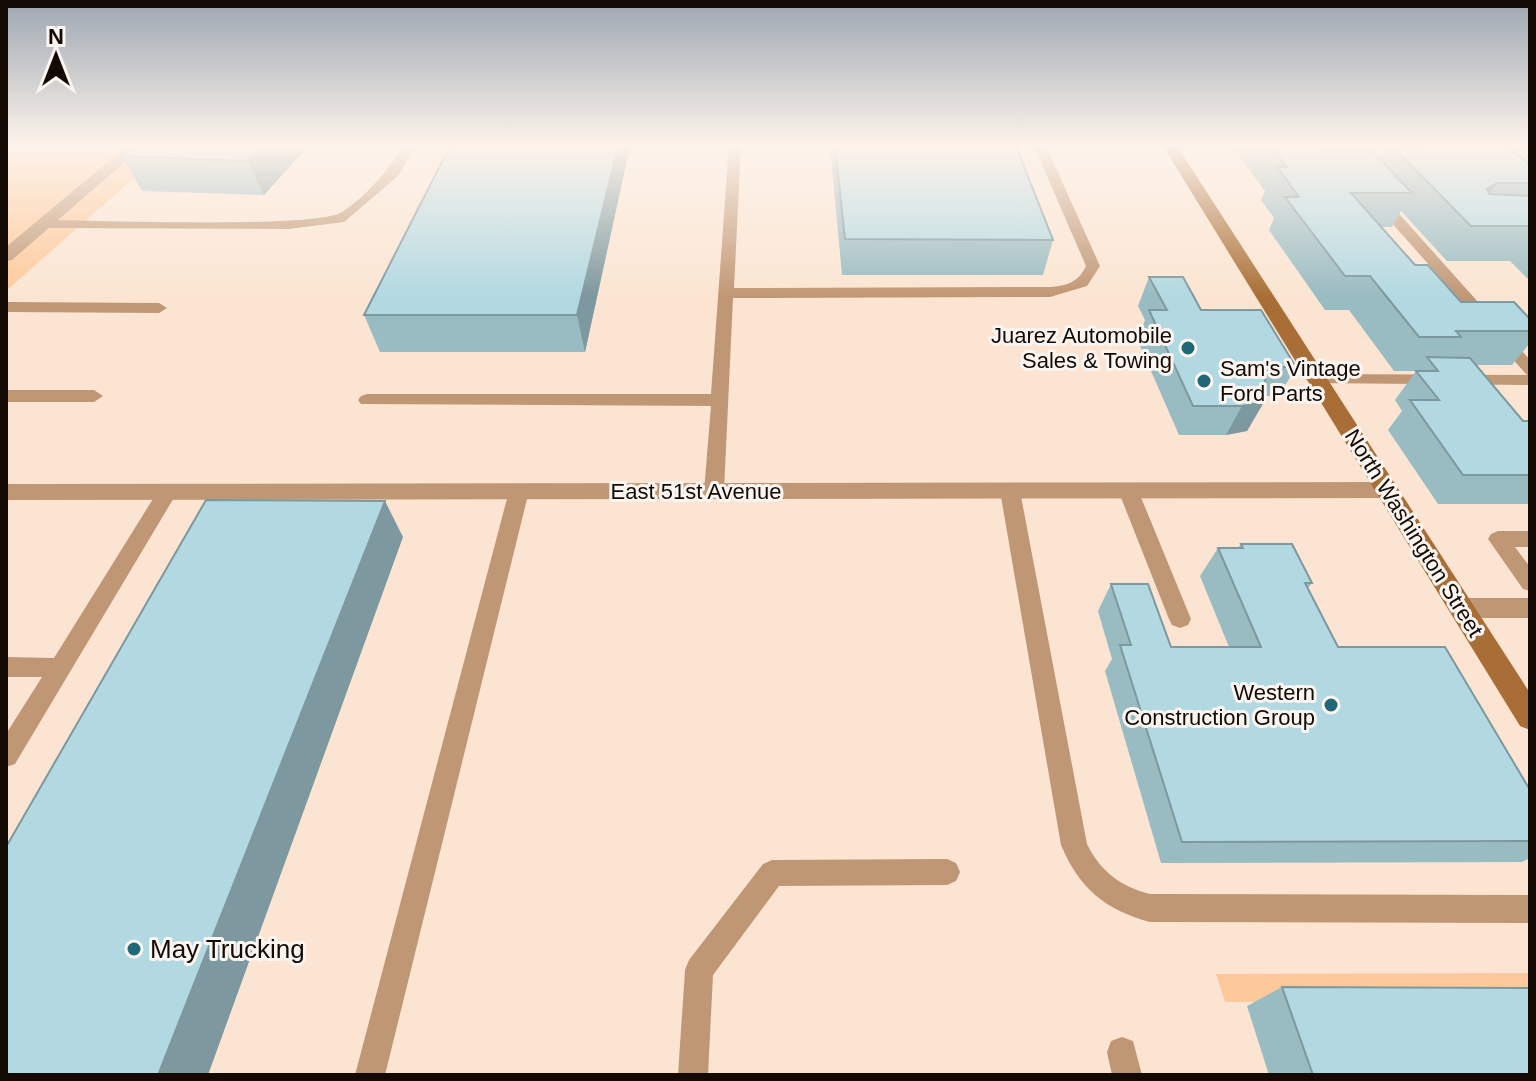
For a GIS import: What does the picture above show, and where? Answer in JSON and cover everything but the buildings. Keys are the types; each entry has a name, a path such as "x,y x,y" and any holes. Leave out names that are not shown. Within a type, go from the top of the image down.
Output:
{"main road":[{"name":"North Washington Street","path":"1202,196 1526,704"}],"street":[{"path":"6,256 76,196"},
{"name":"East 51st Avenue","path":"6,492 1387,490"},
{"path":"1462,608 1530,608"}],"lane":[{"path":"44,224 288,225 344,218 367,196"},
{"path":"714,491 732,196"},
{"path":"726,293 1050,292 1082,284 1090,276 1093,266 1062,196"},
{"path":"1376,196 1530,370"},
{"path":"6,307 159,308"},
{"path":"1317,379 1530,380"},
{"path":"6,396 94,396"},
{"path":"367,400 719,400"},
{"path":"1128,490 1180,619"},
{"path":"6,756 168,491"},
{"path":"370,1075 519,491"},
{"path":"1010,491 1074,845 1084,867 1102,887 1125,901 1150,908 1530,909"},
{"path":"1530,539 1498,539 1530,583"},
{"path":"6,667 60,668"},
{"path":"693,1075 699,970 772,873 947,872"}],"shaded area":[{"path":"6,196 113,196 6,291"},
{"path":"1530,973 1530,1001 1225,1002 1216,974"}],"place":[{"name":"Juarez Automobile Sales & Towing","path":"1188,348"},
{"name":"Sam's Vintage Ford Parts","path":"1204,381"},
{"name":"Western Construction Group","path":"1331,705"},
{"name":"May Trucking","path":"134,949"}]}
